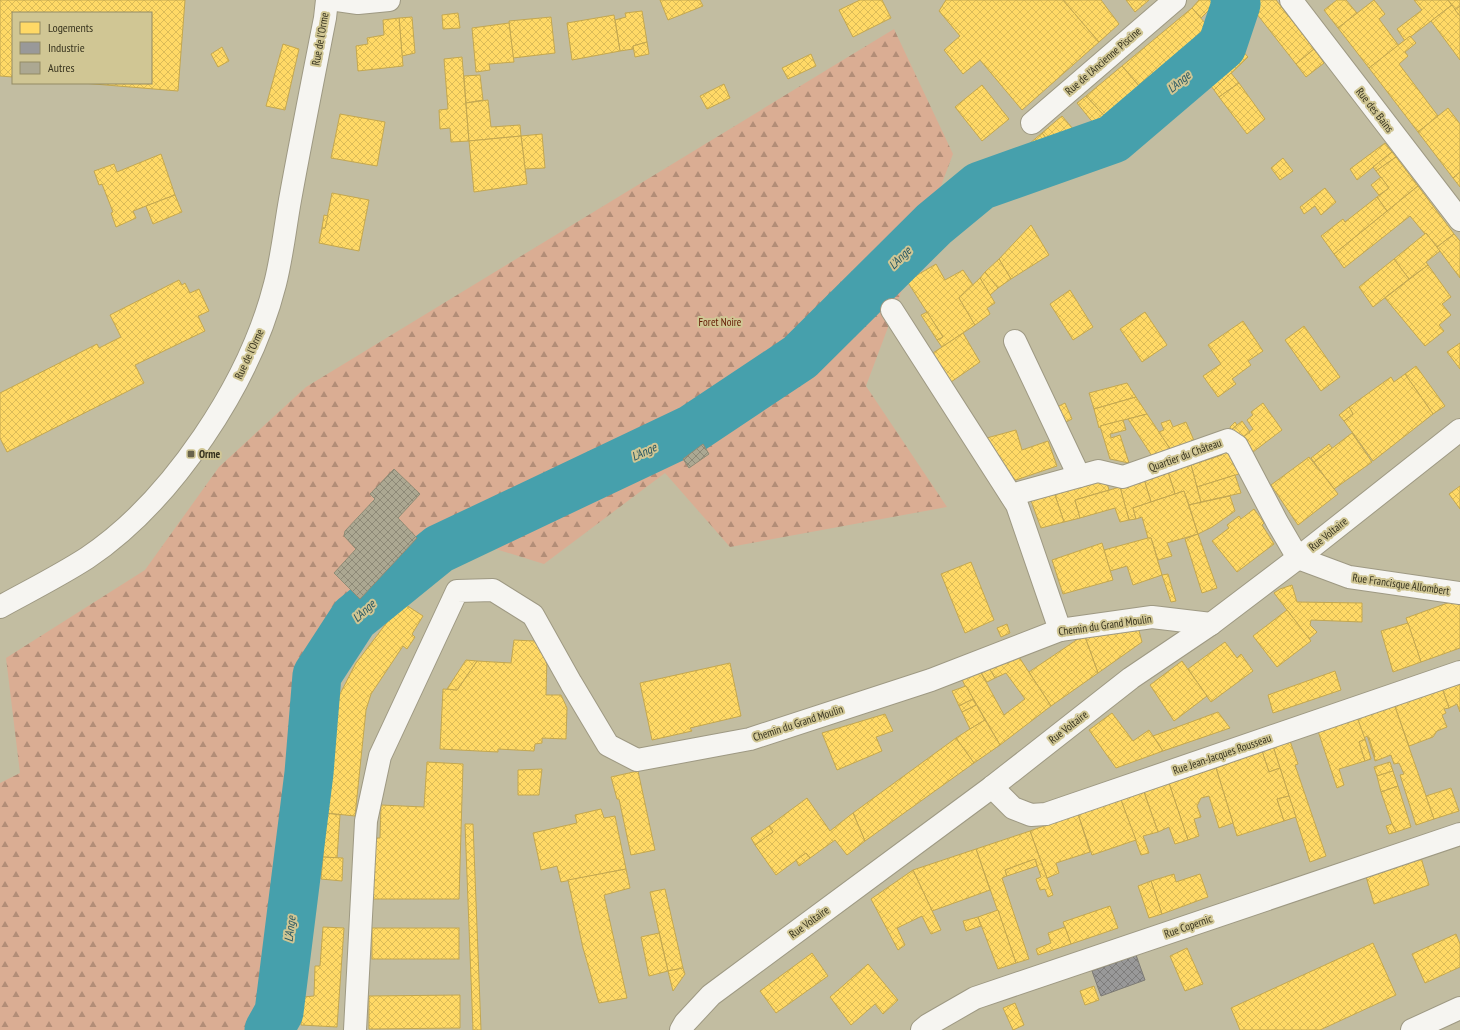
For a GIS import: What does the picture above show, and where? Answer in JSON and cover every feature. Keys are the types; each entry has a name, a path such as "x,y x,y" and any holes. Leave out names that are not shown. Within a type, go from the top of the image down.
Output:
{"street":[{"name":"Rue de l'Orme","path":"0,606 88,557 121,531 148,506 191,454 212,425 238,378 262,327 275,284 325,18 326,0"},
{"path":"337,0 358,3 389,0"},
{"name":"Rue de l'Ancienne Piscine","path":"1032,123 1175,0"},
{"name":"Rue des Bains","path":"1291,0 1460,220"},
{"path":"892,310 1017,505 1060,630"},
{"path":"1015,341 1079,476"},
{"name":"Rue Voltaire","path":"681,1030 685,1023 711,996 992,787 1131,678 1211,624 1298,558 1460,430"},
{"name":"Quartier du Château","path":"1011,495 1098,471 1123,477 1228,440 1237,446 1277,522 1298,558"},
{"name":"Rue Francisque Allombert","path":"1298,558 1348,577 1460,593"},
{"name":"Chemin du Grand Moulin","path":"355,1030 366,821 380,756 457,591 493,590 533,615 608,746 637,760 750,739 930,680 1060,630 1152,617 1211,624"},
{"name":"Rue Jean-Jacques Rousseau","path":"992,787 1013,808 1031,815 1046,814 1460,672"},
{"name":"Rue Copernic","path":"922,1030 975,998 1460,834"},
{"path":"1412,1030 1460,1008"}],"green space":[{"name":"Foret Noire","path":"894,29 953,154 866,386 947,507 730,547 665,473 544,564 486,546 378,609 331,692 287,1030 0,1030 0,783 20,773 6,658 145,570 219,467 306,387"}],"building: Logements":[{"path":"0,0 185,0 178,91 94,84 152,84 152,12 12,12 12,77 0,76"},
{"path":"660,0 700,0 703,6 668,20"},
{"path":"860,0 882,0 891,18 853,37 839,10"},
{"path":"946,0 1063,0 1099,42 1022,110 980,60 963,74 944,50 960,36 939,11"},
{"path":"1063,0 1101,0 1119,24 1099,42"},
{"path":"1126,0 1149,0 1135,12"},
{"path":"1199,0 1213,0 1216,3 1201,18 1192,8"},
{"path":"1249,0 1276,0 1314,49 1296,64 1249,4"},
{"path":"1337,0 1346,0 1357,13 1338,28 1324,10"},
{"path":"1374,0 1385,14 1379,19 1399,46 1369,68 1338,28"},
{"path":"1414,0 1448,0 1452,5 1405,41 1397,29 1422,10"},
{"path":"1448,0 1460,0 1460,6 1455,10"},
{"path":"1452,5 1460,16 1460,60 1431,21"},
{"path":"1460,6 1460,16 1455,10"},
{"path":"1192,8 1212,31 1145,93 1122,66"},
{"path":"642,11 647,42 633,46 633,49 620,51 615,20 626,17 625,13"},
{"path":"458,13 460,28 443,29 442,15"},
{"path":"614,15 620,51 572,60 567,23"},
{"path":"412,17 415,53 402,56 399,18"},
{"path":"551,17 555,53 513,58 509,21"},
{"path":"399,18 403,66 358,71 356,46 368,44 367,38 384,35 383,20"},
{"path":"509,23 514,62 489,64 490,70 476,72 472,28"},
{"path":"1410,36 1416,43 1405,52 1408,56 1399,64 1438,116 1418,132 1369,68"},
{"path":"1231,38 1248,57 1214,90 1202,74 1226,48"},
{"path":"647,42 649,54 635,57 633,46"},
{"path":"283,44 299,49 285,110 266,106"},
{"path":"222,47 229,61 218,67 211,54"},
{"path":"1314,49 1324,63 1306,77 1296,64"},
{"path":"811,54 816,66 788,79 782,68"},
{"path":"462,57 469,141 451,142 450,128 440,129 439,110 448,109 444,59"},
{"path":"1122,66 1145,93 1110,122 1086,96"},
{"path":"1231,73 1239,83 1219,97 1214,90"},
{"path":"480,75 483,100 466,103 464,76"},
{"path":"1239,83 1265,119 1247,134 1219,97"},
{"path":"724,84 730,98 707,109 700,96"},
{"path":"982,85 1009,119 982,141 955,107"},
{"path":"1086,96 1110,122 1099,130 1077,103"},
{"path":"488,100 491,127 520,125 521,136 469,141 466,103"},
{"path":"1448,108 1460,124 1460,172 1453,178 1418,132"},
{"path":"340,114 385,122 377,166 331,158"},
{"path":"1062,116 1080,137 1053,147 1042,133"},
{"path":"1042,133 1053,147 1035,154 1029,144"},
{"path":"542,134 545,168 525,169 521,136"},
{"path":"521,136 527,184 474,192 469,141"},
{"path":"1385,143 1392,152 1357,180 1350,169"},
{"path":"1392,152 1396,157 1376,171 1373,167"},
{"path":"161,154 175,195 133,211 136,218 116,227 111,213 113,212 102,184 99,185 94,171 114,164 117,172"},
{"path":"1396,157 1418,186 1387,211 1377,197 1389,188 1376,171"},
{"path":"1283,158 1293,171 1280,180 1271,168"},
{"path":"1460,172 1460,187 1453,178"},
{"path":"1381,177 1389,188 1379,195 1371,185"},
{"path":"1418,186 1454,234 1437,247 1410,216 1344,268 1334,254"},
{"path":"1325,188 1336,202 1321,215 1315,206 1304,214 1300,207"},
{"path":"332,193 369,200 359,251 319,243 322,228 325,228"},
{"path":"175,195 182,212 153,224 146,206"},
{"path":"980,197 988,210 957,229 950,218"},
{"path":"1377,197 1387,211 1334,254 1321,236 1343,219 1345,222"},
{"path":"324,215 328,216 325,228 322,228"},
{"path":"1031,225 1049,255 1011,279 999,259"},
{"path":"1426,233 1440,251 1426,262 1428,265 1409,279 1394,259"},
{"path":"1454,234 1460,241 1460,278 1437,247"},
{"path":"999,259 1011,279 998,288 985,272"},
{"path":"1394,259 1409,279 1373,307 1359,287"},
{"path":"936,264 945,280 963,270 973,285 959,298 975,325 942,347 937,340 943,337 907,281"},
{"path":"1428,265 1451,297 1442,304 1451,315 1439,325 1444,331 1425,346 1385,298"},
{"path":"985,272 998,288 990,295 980,278"},
{"path":"980,278 995,303 987,308 990,314 975,325 959,298"},
{"path":"179,280 182,285 185,283 190,293 199,289 209,311 198,316 205,331 135,365 144,383 7,452 0,438 0,393 97,344 99,348 121,337 110,315"},
{"path":"1070,290 1093,327 1073,340 1050,304"},
{"path":"927,312 943,337 937,340 921,315"},
{"path":"1145,312 1167,345 1142,362 1120,329"},
{"path":"1243,321 1263,351 1248,361 1251,365 1232,379 1236,384 1218,397 1203,376 1221,364 1208,345"},
{"path":"1304,326 1340,377 1321,391 1285,340"},
{"path":"963,333 980,362 948,384 930,355"},
{"path":"1460,343 1460,369 1447,352"},
{"path":"1416,366 1445,406 1433,414 1405,374"},
{"path":"1405,374 1433,414 1373,461 1344,421 1353,414 1349,407 1391,377 1394,382"},
{"path":"1127,383 1136,397 1094,409 1089,393"},
{"path":"1136,397 1147,414 1101,426 1099,428 1094,409"},
{"path":"1065,403 1072,419 1064,423 1057,407"},
{"path":"1263,403 1282,430 1249,455 1239,440 1253,429 1247,420 1253,415 1251,412"},
{"path":"1349,407 1353,414 1344,421 1339,415"},
{"path":"1147,414 1171,450 1152,456 1128,419"},
{"path":"1123,420 1126,430 1110,434 1111,438 1120,435 1129,463 1110,459 1100,426"},
{"path":"1170,420 1173,427 1186,422 1195,443 1171,450 1159,432 1164,430 1161,423"},
{"path":"1242,421 1250,432 1239,440 1231,430"},
{"path":"1235,422 1237,425 1231,430 1230,427"},
{"path":"1016,430 1022,450 1048,441 1057,466 1010,482 983,439"},
{"path":"1352,433 1372,462 1334,489 1314,462"},
{"path":"1329,444 1332,448 1314,462 1311,458"},
{"path":"1224,451 1234,453 1242,473 1197,487 1191,465 1222,455"},
{"path":"1309,457 1338,494 1298,525 1271,485"},
{"path":"1191,465 1201,502 1189,505 1184,491 1175,494 1168,472"},
{"path":"1168,472 1175,494 1151,502 1144,479"},
{"path":"1235,475 1241,493 1201,502 1197,487"},
{"path":"1105,477 1109,490 1075,500 1080,518 1064,522 1053,489"},
{"path":"1144,479 1151,502 1133,508 1136,519 1129,520 1120,487"},
{"path":"1460,486 1460,509 1449,494"},
{"path":"1120,487 1129,520 1120,522 1115,508 1080,518 1075,500"},
{"path":"1053,489 1064,522 1041,528 1029,495"},
{"path":"1184,491 1198,534 1167,543 1172,556 1158,560 1151,538 1148,538 1142,517 1136,519 1133,508"},
{"path":"1230,496 1235,511 1212,527 1198,534 1189,505"},
{"path":"1254,509 1264,523 1262,525 1274,544 1237,572 1212,541 1229,528 1227,525 1239,516 1241,519"},
{"path":"1198,534 1217,588 1202,593 1185,539"},
{"path":"1151,538 1162,575 1133,585 1127,566 1110,571 1104,550"},
{"path":"1102,543 1113,580 1063,594 1052,560"},
{"path":"971,562 994,620 965,633 941,574"},
{"path":"1168,574 1176,601 1171,602 1162,575"},
{"path":"1292,585 1297,602 1362,603 1362,622 1311,620 1310,625 1317,632 1309,639 1274,593 1280,589"},
{"path":"1456,600 1460,602 1460,648 1421,662 1406,618"},
{"path":"406,605 423,616 412,634 415,637 407,649 403,646 371,694 366,710 355,816 326,813 337,707 340,694 356,663 388,621"},
{"path":"1287,610 1311,641 1277,667 1253,636"},
{"path":"1408,623 1421,662 1393,672 1381,631"},
{"path":"1007,624 1010,633 1001,637 997,628"},
{"path":"1138,627 1142,642 1098,673 1085,637"},
{"path":"1085,637 1098,673 1051,706 1029,672 1078,639"},
{"path":"514,640 534,641 547,657 546,695 561,695 567,708 566,739 542,738 542,743 535,744 534,751 498,749 498,752 440,749 443,689 457,690 477,661 511,663"},
{"path":"1225,642 1237,658 1241,654 1253,671 1211,702 1188,669"},
{"path":"1019,657 1051,706 1000,745 961,677 980,671 1004,715 1025,699 1006,673 995,678 989,668"},
{"path":"466,660 477,661 457,690 447,689"},
{"path":"1182,661 1207,696 1174,721 1150,685"},
{"path":"730,663 741,716 690,728 692,731 652,740 640,683"},
{"path":"989,668 995,678 987,682 980,671"},
{"path":"1335,671 1341,690 1273,713 1268,695"},
{"path":"1460,682 1460,712 1457,704 1449,708 1442,688"},
{"path":"966,686 985,720 970,729 962,712 976,705 973,699 959,706 952,691"},
{"path":"1442,688 1449,708 1444,709 1446,713 1442,715 1447,727 1437,731 1433,737 1409,746 1394,704"},
{"path":"973,699 976,705 962,712 959,706"},
{"path":"1394,704 1434,819 1416,825 1400,775 1404,774 1399,763 1394,764 1391,755 1375,761 1369,738 1367,736 1364,738 1357,717"},
{"path":"1218,712 1230,728 1163,751 1153,736"},
{"path":"1112,713 1133,741 1149,730 1163,751 1116,768 1089,730"},
{"path":"885,714 893,731 876,737 882,751 837,770 822,733"},
{"path":"1357,717 1365,739 1359,742 1365,761 1339,769 1344,785 1337,788 1318,731"},
{"path":"985,720 1000,745 974,763 956,738"},
{"path":"956,738 974,763 865,841 853,813"},
{"path":"1369,738 1375,757 1374,757"},
{"path":"1365,739 1371,759 1365,761 1359,742"},
{"path":"1290,741 1298,764 1295,765 1326,856 1310,862 1273,746"},
{"path":"1273,746 1280,768 1269,772 1262,751"},
{"path":"1262,751 1269,772 1280,768 1289,796 1277,799 1284,821 1237,836 1216,768"},
{"path":"427,762 463,764 459,899 373,899 374,838 380,838 381,805 424,807"},
{"path":"1390,762 1393,771 1377,776 1374,767"},
{"path":"1216,768 1233,823 1219,828 1209,796 1201,798 1197,806 1201,817 1194,819 1199,836 1188,840 1169,783"},
{"path":"542,769 539,795 518,795 518,770"},
{"path":"638,771 655,850 631,855 619,799 617,799 611,777"},
{"path":"1393,771 1398,786 1381,792 1377,776"},
{"path":"1169,783 1188,840 1175,844 1169,827 1158,832 1144,792"},
{"path":"1398,786 1411,827 1396,832 1381,792"},
{"path":"1451,788 1459,811 1434,819 1426,796"},
{"path":"1144,792 1158,832 1143,836 1149,853 1141,855 1121,800"},
{"path":"1289,796 1296,817 1284,821 1277,799"},
{"path":"807,798 830,831 853,813 865,841 847,855 835,840 810,858 806,853 776,875 755,845 773,832 769,826"},
{"path":"1121,800 1136,840 1092,855 1078,814"},
{"path":"601,809 604,818 615,816 626,869 561,882 557,866 541,870 533,833 577,823 575,815"},
{"path":"326,813 340,815 337,858 323,857"},
{"path":"1078,814 1090,852 1056,863 1059,873 1047,878 1030,831"},
{"path":"465,824 473,824 481,1030 473,1030"},
{"path":"1392,824 1396,832 1389,834 1386,826"},
{"path":"769,826 773,832 755,845 751,838"},
{"path":"1030,831 1053,895 1048,897 1045,889 1040,890 1036,879 1041,877 1035,859 1005,870 1007,876 1002,878 1029,959 1016,963 976,849"},
{"path":"976,849 990,890 932,911 913,870"},
{"path":"806,853 810,858 799,866 796,860"},
{"path":"1420,854 1429,885 1374,904 1365,873"},
{"path":"323,857 343,858 342,881 321,879"},
{"path":"1035,859 1037,866 1007,876 1005,870"},
{"path":"626,869 630,888 604,895 627,998 599,1003 583,948 568,880"},
{"path":"913,870 941,930 931,934 922,916 897,928 905,945 898,950 871,899"},
{"path":"1174,874 1176,882 1200,874 1208,897 1162,914 1151,881"},
{"path":"1151,881 1162,914 1149,918 1138,886"},
{"path":"665,889 683,968 668,971 650,892"},
{"path":"1110,906 1118,928 1071,944 1063,922"},
{"path":"998,910 1016,963 998,969 978,917"},
{"path":"978,917 981,926 966,931 963,921"},
{"path":"323,927 344,928 337,1027 301,1025 303,997 314,996 315,966 320,966"},
{"path":"1065,927 1071,944 1038,955 1036,949 1051,943 1048,933"},
{"path":"372,928 459,928 459,959 372,959"},
{"path":"659,933 668,971 649,976 641,937"},
{"path":"1456,934 1460,944 1460,967 1425,983 1412,954"},
{"path":"1373,943 1396,995 1320,1030 1240,1030 1231,1008"},
{"path":"1187,948 1203,984 1185,991 1170,956"},
{"path":"812,953 828,976 776,1013 760,991"},
{"path":"868,964 898,1000 883,1014 875,1004 851,1025 830,997"},
{"path":"683,968 685,974 673,991 668,971"},
{"path":"1094,986 1099,1000 1085,1005 1080,991"},
{"path":"460,995 460,1028 369,1029 369,996"},
{"path":"1015,1003 1024,1025 1013,1030 1003,1008"}],"building: Industrie":[{"path":"1136,955 1145,980 1101,996 1092,971"}],"building: Autres":[{"path":"703,444 709,454 689,468 683,459"},
{"path":"394,469 420,494 398,518 417,538 360,599 334,573 356,549 344,536 345,531 375,499 370,494"}],"waterway":[{"name":"L'Ange","path":"269,1030 279,1012 309,773 317,675 354,618 439,549 692,429 800,357 934,224 980,186 1113,139 1222,46 1236,4 1235,0"}],"place":[{"name":"Orme","path":"191,454"}]}
